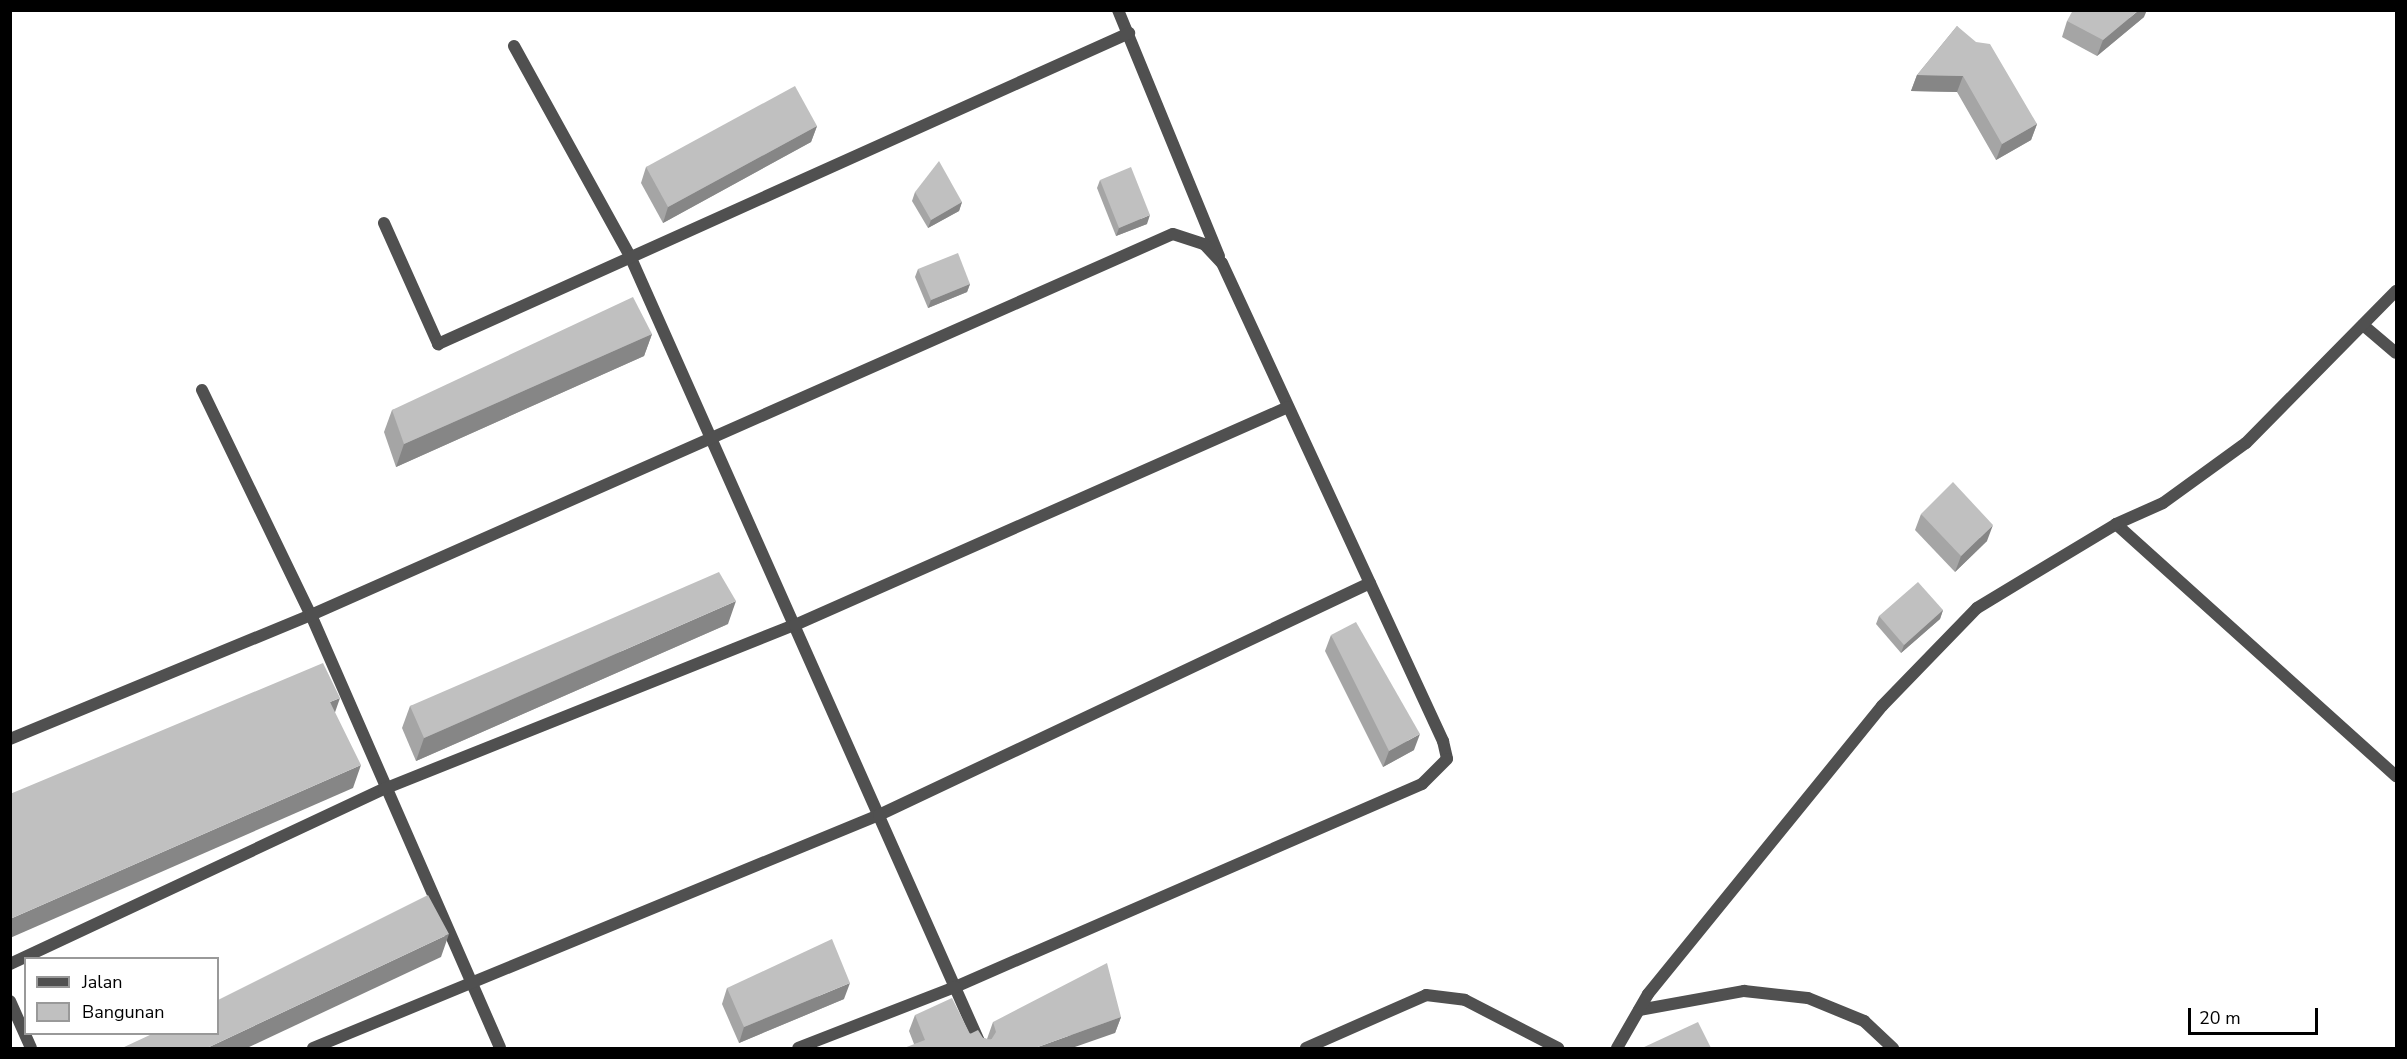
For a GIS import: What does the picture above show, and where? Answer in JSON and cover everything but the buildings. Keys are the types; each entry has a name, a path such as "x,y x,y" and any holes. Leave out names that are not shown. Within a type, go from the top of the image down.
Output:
{"street":[{"path":"798,1048 955,987 1422,784 1447,759 1443,741 1222,263 1118,10"},
{"path":"384,223 438,344 1129,33"},
{"path":"514,46 630,256 712,435 982,1048"},
{"path":"10,739 311,615 712,435 1173,234 1204,243 1222,263"},
{"path":"1617,1048 1639,1010 1882,706 1977,608 2116,524 2163,503 2246,443 2397,291"},
{"path":"2363,325 2397,353"},
{"path":"202,390 311,615 384,789 500,1048"},
{"path":"25,957 384,789 795,624 1288,407"},
{"path":"2116,524 2397,776"},
{"path":"314,1048 879,814 1370,583"},
{"path":"10,964 24,957"},
{"path":"1639,1010 1744,991 1808,998 1864,1021 1893,1048"},
{"path":"1306,1048 1426,995 1465,1000 1558,1048"},
{"path":"10,1001 24,1032"}]}
